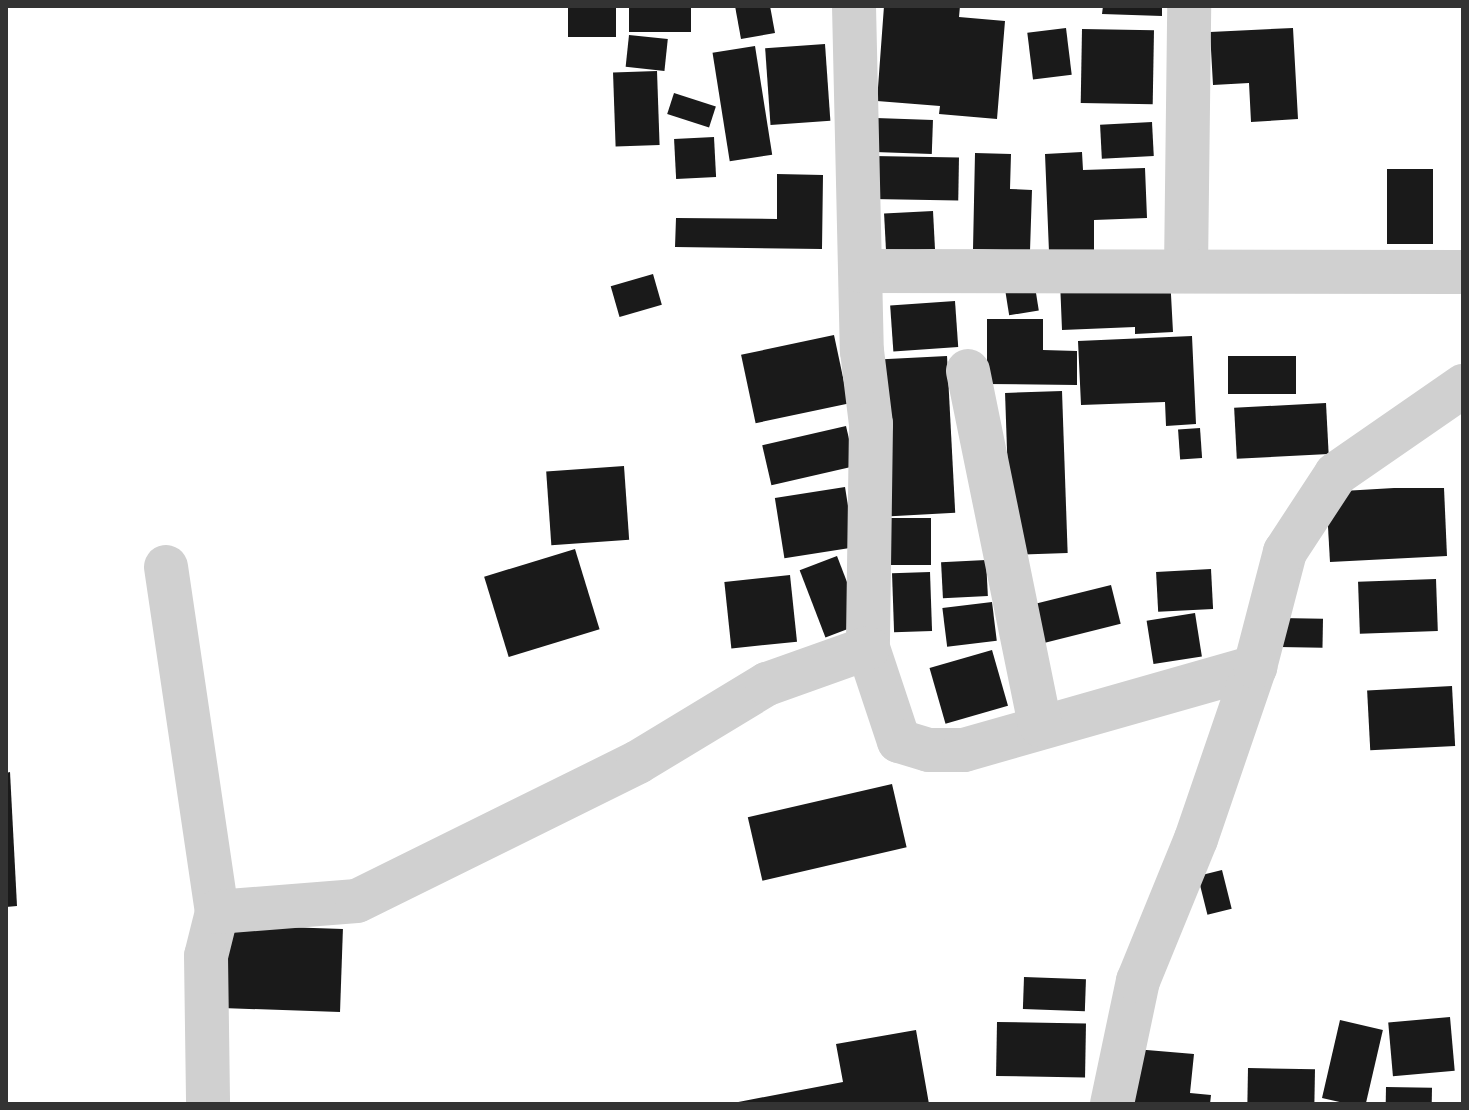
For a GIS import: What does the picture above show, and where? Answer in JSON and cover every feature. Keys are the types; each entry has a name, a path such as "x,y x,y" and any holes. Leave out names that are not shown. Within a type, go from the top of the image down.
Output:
{"street":[{"path":"854,6 861,271 871,424 868,648 887,717 899,741 914,748 964,750 1040,725 1255,667"},
{"path":"1186,270 1189,6"},
{"path":"861,271 1463,272"},
{"path":"968,371 1040,725"},
{"path":"1112,1104 1138,981 1196,839 1255,667 1285,552 1336,474 1463,386"},
{"path":"166,567 217,912 206,956 208,1104"},
{"path":"217,912 357,901 638,762 767,684 868,648"}],"building":[{"path":"568,6 616,6 616,37 568,37"},
{"path":"629,6 691,6 691,32 629,32"},
{"path":"735,6 770,6 775,33 741,39"},
{"path":"884,6 960,6 959,17 1005,21 997,119 939,114 940,106 877,101"},
{"path":"1103,6 1162,6 1162,16 1102,14"},
{"path":"1066,28 1072,75 1033,79 1027,33"},
{"path":"1293,28 1298,119 1251,122 1249,83 1213,85 1210,32"},
{"path":"1082,29 1154,30 1153,104 1081,103"},
{"path":"629,35 668,39 664,71 626,67"},
{"path":"825,44 830,121 771,125 765,48"},
{"path":"755,46 772,155 730,161 713,53"},
{"path":"657,71 660,145 616,146 613,73"},
{"path":"674,93 716,107 709,128 667,114"},
{"path":"876,118 933,120 932,154 875,152"},
{"path":"1152,122 1154,156 1102,159 1100,125"},
{"path":"714,137 716,177 676,179 674,139"},
{"path":"1082,152 1083,170 1145,168 1147,218 1094,220 1094,250 1049,252 1045,154"},
{"path":"975,153 1011,154 1010,189 1032,190 1030,251 973,249"},
{"path":"873,156 959,158 958,200 872,199"},
{"path":"1387,169 1433,169 1433,244 1387,244"},
{"path":"777,174 823,175 822,249 675,247 676,218 777,219"},
{"path":"933,211 935,249 886,252 884,214"},
{"path":"653,274 662,305 620,317 611,286"},
{"path":"1033,274 1039,311 1009,315 1003,279"},
{"path":"1170,276 1173,332 1135,334 1135,327 1062,330 1060,281"},
{"path":"955,301 958,347 893,351 890,306"},
{"path":"987,319 1043,319 1043,350 1077,351 1077,385 987,384"},
{"path":"834,335 849,403 756,423 741,355"},
{"path":"1192,336 1196,424 1166,426 1165,402 1081,405 1078,341"},
{"path":"947,356 955,513 886,516 878,360"},
{"path":"1228,356 1296,356 1296,394 1228,394"},
{"path":"1062,391 1068,553 1011,555 1005,393"},
{"path":"1326,403 1329,454 1237,459 1234,408"},
{"path":"846,426 855,466 771,485 762,445"},
{"path":"1200,428 1202,458 1180,459 1178,430"},
{"path":"624,466 629,540 551,545 546,471"},
{"path":"845,487 855,547 784,558 775,498"},
{"path":"1444,488 1447,556 1330,562 1326,492"},
{"path":"887,518 931,518 931,565 887,565"},
{"path":"575,549 600,629 509,657 484,577"},
{"path":"837,556 863,623 825,638 800,570"},
{"path":"986,560 988,596 943,598 941,562"},
{"path":"1211,569 1213,609 1158,612 1156,572"},
{"path":"930,572 932,631 894,632 892,573"},
{"path":"790,575 797,642 731,649 724,582"},
{"path":"1436,579 1438,631 1360,634 1358,582"},
{"path":"1111,585 1121,624 1044,643 1034,604"},
{"path":"992,602 997,641 947,647 942,608"},
{"path":"1195,613 1202,656 1153,664 1147,621"},
{"path":"1280,618 1323,619 1322,648 1279,647"},
{"path":"992,650 1008,706 946,724 930,668"},
{"path":"1452,686 1455,746 1370,750 1367,690"},
{"path":"10,772 17,906 6,907 6,773"},
{"path":"892,784 907,847 762,881 748,817"},
{"path":"1222,870 1232,909 1207,915 1198,876"},
{"path":"225,925 343,929 340,1012 222,1008"},
{"path":"1024,977 1086,979 1085,1011 1023,1009"},
{"path":"1450,1017 1455,1071 1393,1076 1388,1022"},
{"path":"1340,1020 1383,1030 1366,1104 1348,1104 1322,1098"},
{"path":"997,1022 1086,1024 1085,1078 996,1076"},
{"path":"916,1030 929,1104 728,1104 843,1082 836,1044"},
{"path":"1123,1048 1194,1054 1190,1093 1211,1095 1210,1104 1117,1104"},
{"path":"1248,1068 1315,1069 1314,1104 1247,1104"},
{"path":"1386,1087 1432,1088 1432,1104 1386,1104"}]}
